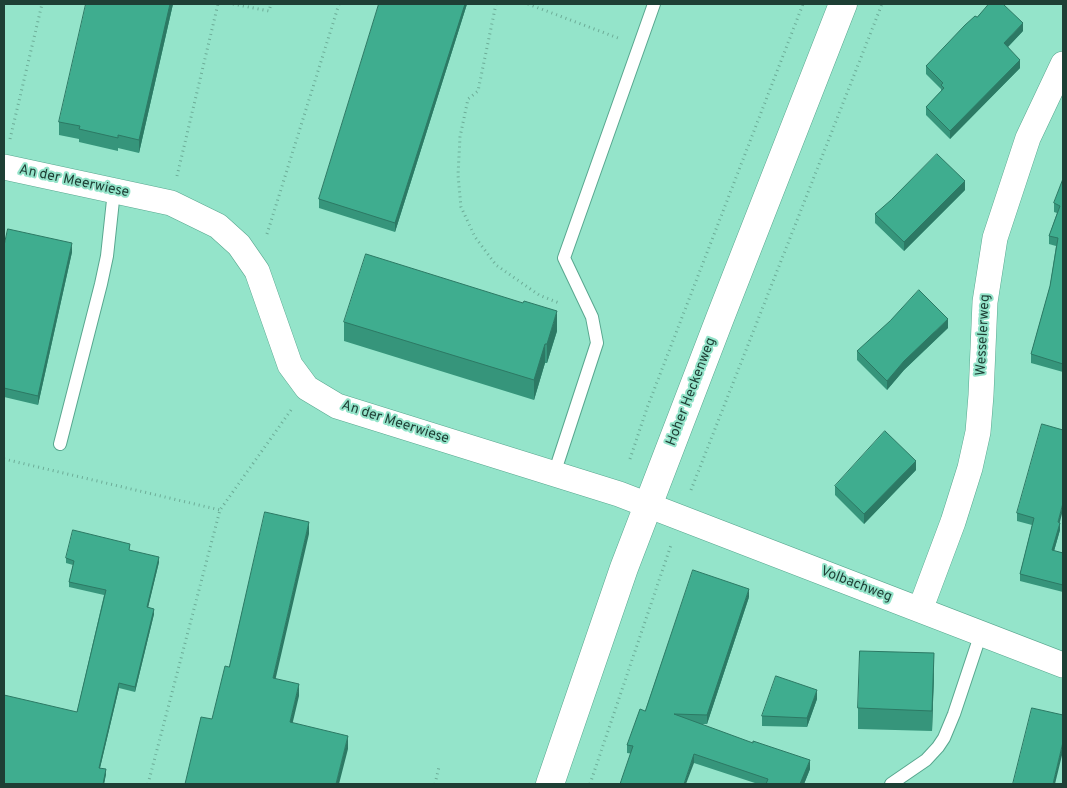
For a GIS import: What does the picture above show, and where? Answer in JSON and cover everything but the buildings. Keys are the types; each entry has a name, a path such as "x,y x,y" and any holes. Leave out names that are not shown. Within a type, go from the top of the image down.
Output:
{"street":[{"name":"Hoher Heckenweg","path":"550,784 624,568 843,4"},
{"name":"Wesselerweg","path":"920,610 953,522 970,468 978,432 985,302 995,238 1028,138 1063,64"},
{"name":"An der Meerwiese","path":"6,156 114,191 171,203 218,226 240,245 256,270 290,365 307,388 337,406 649,504"},
{"name":"Volbachweg","path":"649,504 1063,664"}],"lane":[{"path":"554,474 596,343 592,317 564,258 654,4"},
{"path":"60,444 102,284 114,191"},
{"path":"891,784 926,760 944,738 981,633"}],"path":[{"path":"6,156 42,4"},
{"path":"171,203 218,4"},
{"path":"233,4 269,11 271,4"},
{"path":"256,270 339,4"},
{"path":"496,4 478,91 468,99 460,136 458,175 461,207 475,237 496,265 539,295 592,317"},
{"path":"528,4 640,46"},
{"path":"590,784 681,517 882,4"},
{"path":"148,784 220,510 307,388"},
{"path":"4,459 220,510"},
{"path":"435,784 439,767"}]}
